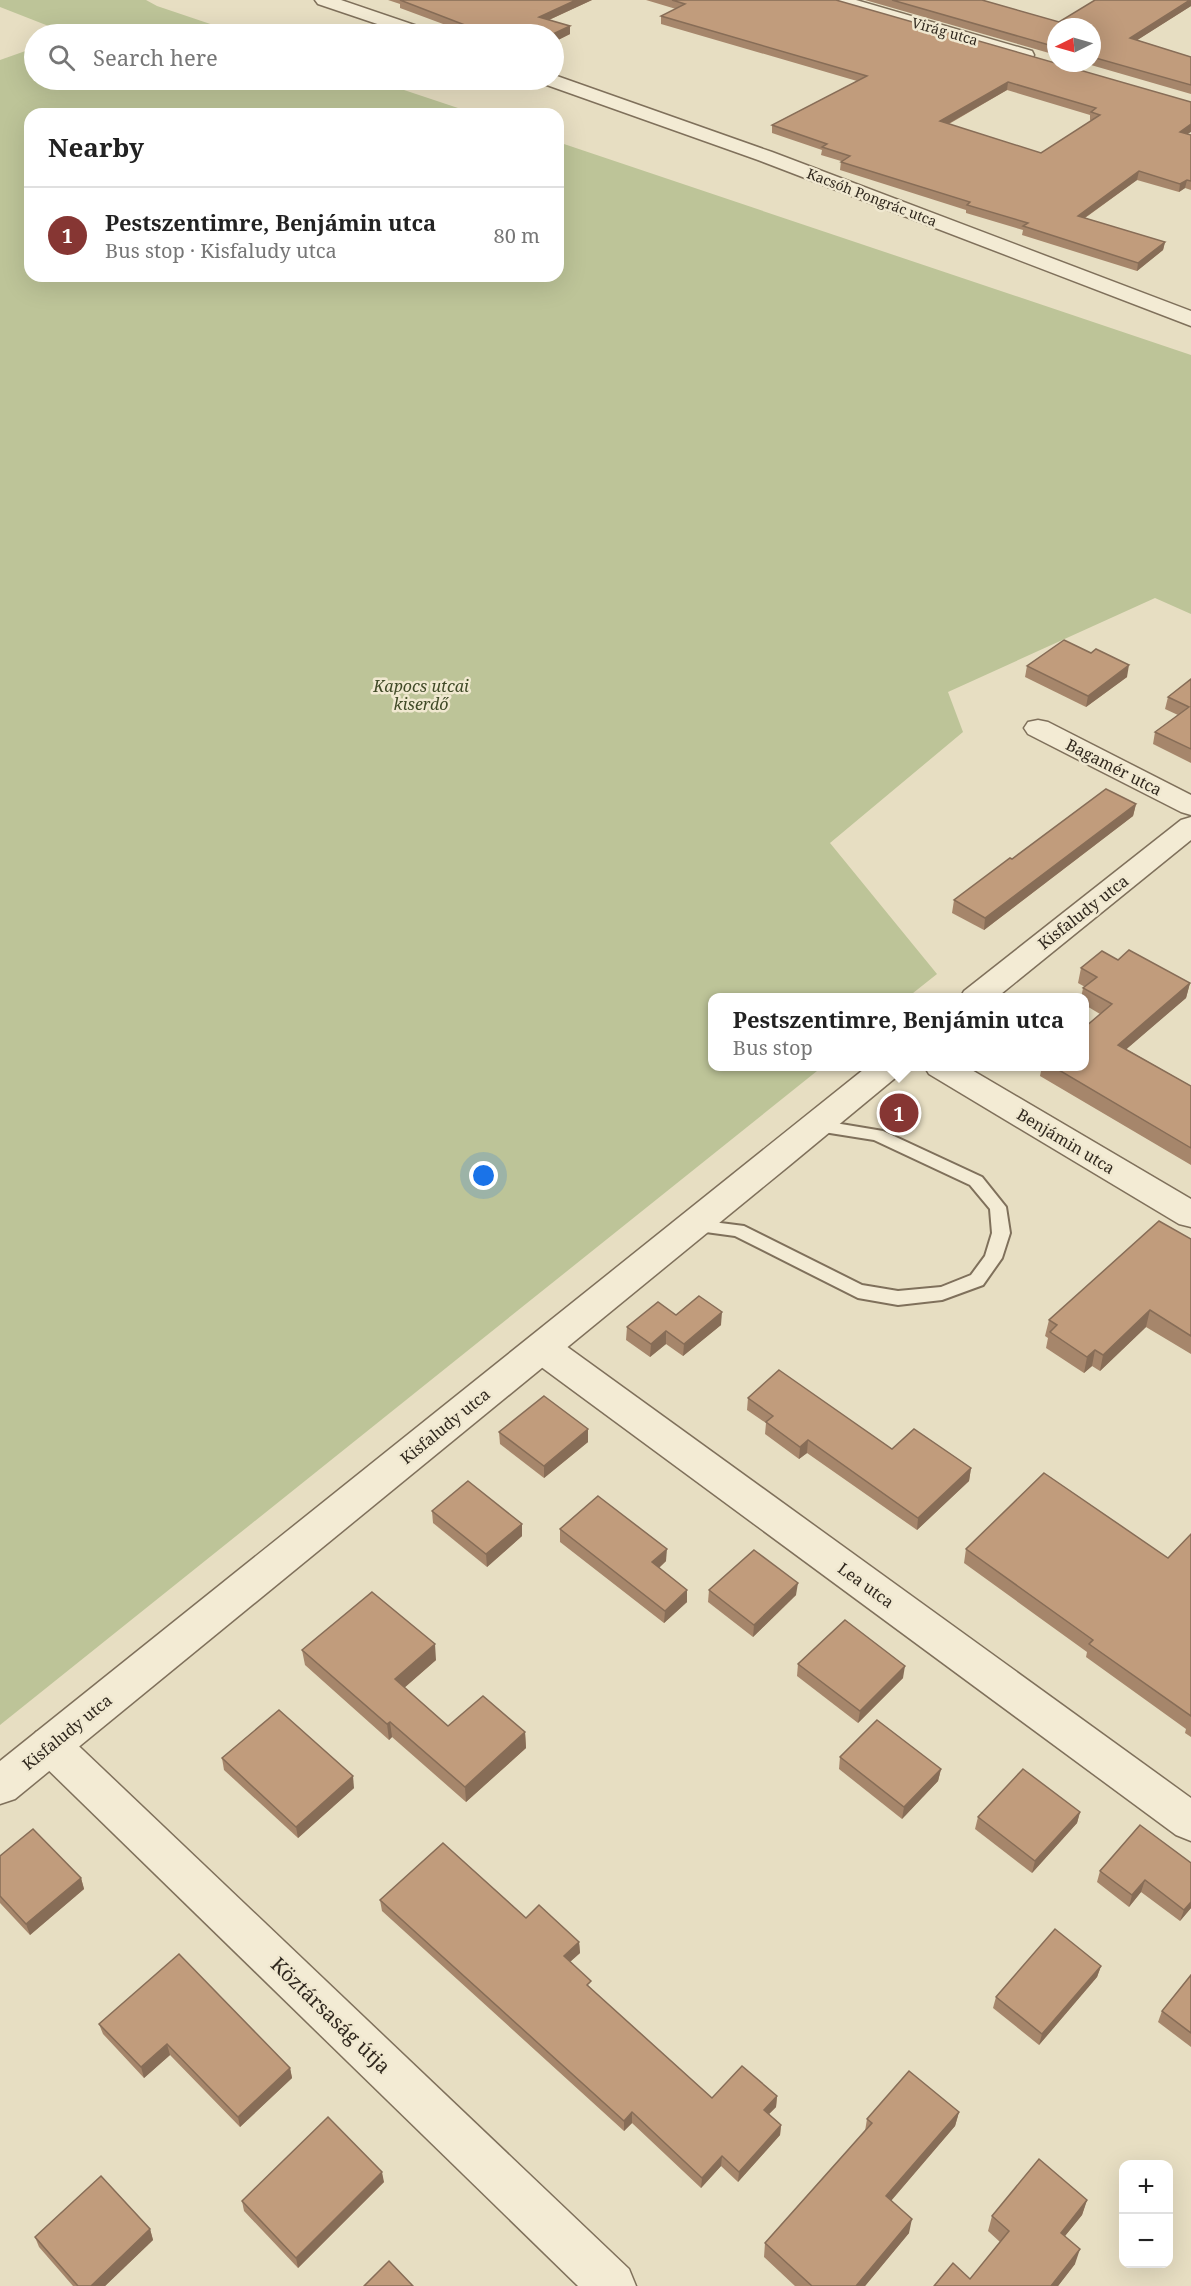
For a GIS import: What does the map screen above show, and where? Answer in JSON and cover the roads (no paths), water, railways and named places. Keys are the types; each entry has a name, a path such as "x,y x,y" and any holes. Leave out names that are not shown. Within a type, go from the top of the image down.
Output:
{"street":[{"path":"324,0 394,24"},
{"name":"Virág utca","path":"848,1 1043,60"},
{"name":"Kacsóh Pongrác utca","path":"564,85 765,156 1191,320"},
{"name":"Bagamér utca","path":"1038,728 1191,806"},
{"name":"Kisfaludy utca","path":"981,993 1191,826"},
{"name":"Kisfaludy utca","path":"0,1786 542,1348 697,1226 883,1071"},
{"name":"Benjámin utca","path":"948,1071 1191,1215"},
{"name":"Lea utca","path":"542,1348 1191,1822"},
{"name":"Köztársaság útja","path":"50,1745 612,2286"}],"lane":[{"path":"697,1226 738,1230 858,1291 898,1298 942,1293 976,1280 993,1258 1001,1233 998,1207 976,1181 878,1135 818,1126"}],"place":[{"name":"Pestszentimre, Benjámin utca","path":"899,1113"}],"park label":[{"name":"Kapocs utcai kiserdő","path":"421,695"}]}
